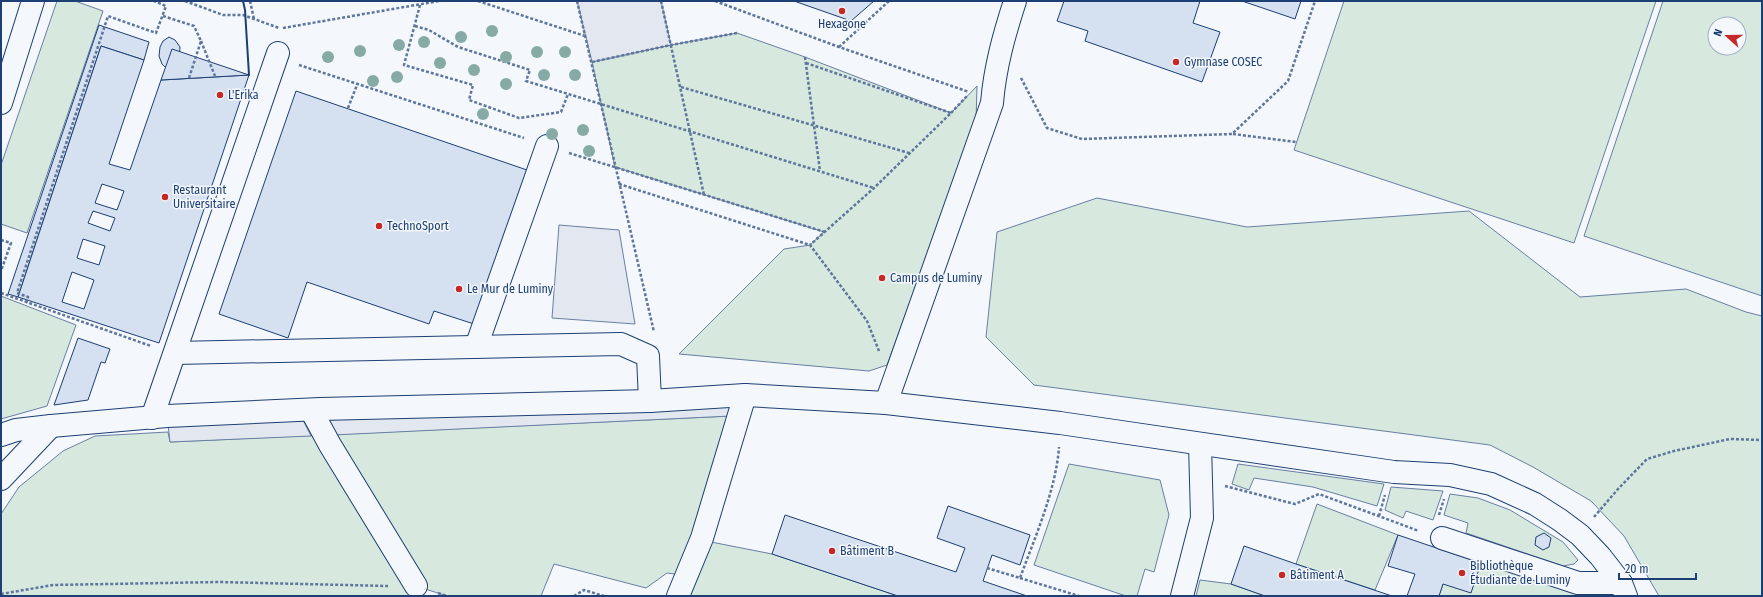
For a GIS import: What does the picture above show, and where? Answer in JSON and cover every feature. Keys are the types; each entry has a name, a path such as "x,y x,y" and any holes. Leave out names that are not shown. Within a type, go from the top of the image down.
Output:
{"street":[{"path":"1,103 33,1"},
{"path":"886,404 992,102 994,76 1001,41 1015,1"},
{"path":"152,418 166,351 277,55"},
{"path":"476,347 547,146"},
{"path":"166,351 621,344 648,356 650,401"},
{"path":"678,596 702,538 746,395"},
{"path":"1,435 16,430 51,426 152,418 311,410 650,401 746,395 886,404 1060,423 1394,472 1450,475 1492,484 1535,504 1580,535 1600,556 1624,589"},
{"path":"311,410 330,445 416,586"},
{"path":"1,479 51,426"},
{"path":"1182,596 1202,518 1200,444"},
{"path":"1440,528 1578,583 1624,589"}],"path":[{"path":"26,303 28,296 17,293 108,16 156,33 166,6 154,1"},
{"path":"185,1 223,15 243,15 282,29 439,1"},
{"path":"250,1 254,19"},
{"path":"478,1 586,36"},
{"path":"578,1 615,167 655,332 648,356"},
{"path":"661,1 672,45 704,195"},
{"path":"715,1 839,47 971,93"},
{"path":"839,47 889,1"},
{"path":"1232,134 1288,81 1315,1"},
{"path":"420,5 404,65 473,85 469,100 519,118 561,112 568,94"},
{"path":"163,16 194,26 215,76"},
{"path":"415,26 429,30 458,47 530,70 526,81 874,188"},
{"path":"282,29 277,55 357,85 547,146 825,232"},
{"path":"592,62 737,33"},
{"path":"189,78 201,41"},
{"path":"805,57 820,171"},
{"path":"806,63 951,113 874,188 810,245"},
{"path":"1019,74 1047,128 1082,139 1232,134 1296,142"},
{"path":"348,108 357,85"},
{"path":"681,87 909,153"},
{"path":"619,184 810,245 867,322 880,355 896,376"},
{"path":"1,240 12,244 1,272"},
{"path":"1,293 166,351"},
{"path":"1020,578 1058,464 1060,423"},
{"path":"1580,535 1618,489 1647,459 1674,451 1730,439 1762,440"},
{"path":"1200,478 1295,504 1319,494 1407,527"},
{"path":"1440,528 1445,493"},
{"path":"1379,516 1384,499"},
{"path":"987,568 1078,596"},
{"path":"1,594 60,584 219,582 363,587 416,586"},
{"path":"574,596 584,590 604,596"}],"shaded area":[{"path":"57,1 75,1 103,11 27,233 1,224 1,165"},
{"path":"577,1 661,1 671,45 592,62"},
{"path":"1344,1 1656,1 1574,243 1294,150"},
{"path":"1663,1 1762,1 1762,296 1584,236"},
{"path":"737,33 805,57 951,113 977,86 976,121 887,365 869,371 679,354 784,249 810,245 824,232 615,167 592,62"},
{"path":"1097,198 1247,227 1469,211 1580,297 1686,289 1746,312 1762,316 1762,596 1659,596 1624,536 1591,501 1533,467 1490,445 1034,385 986,337 997,232"},
{"path":"559,225 619,230 635,324 552,318"},
{"path":"1,296 76,325 47,406 1,419"},
{"path":"729,396 731,416 333,435 320,409"},
{"path":"298,410 311,436 170,442 167,416"},
{"path":"731,416 683,575 667,573 646,588 554,564 541,596 447,596 416,586 413,596 1,596 1,514 19,487 63,451 95,436 168,432 170,442"},
{"path":"1069,464 1160,480 1169,515 1154,572 1145,569 1137,596 1126,596 1034,565"},
{"path":"1238,464 1384,484 1377,506 1313,487 1254,478 1249,490 1232,484"},
{"path":"1391,487 1443,491 1433,520 1406,511 1403,518 1385,510"},
{"path":"1450,494 1478,498 1510,510 1563,542 1578,560 1574,564 1563,566 1466,533 1468,523 1444,515"},
{"path":"1317,504 1398,535 1375,590 1296,564"},
{"path":"706,541 772,554 898,596 689,596"},
{"path":"1490,559 1599,596 1439,596 1443,584"},
{"path":"1200,580 1231,584 1265,596 1196,596"}],"building":[{"name":"Hexagone","path":"794,1 874,1 851,21"},
{"name":"Gymnase COSEC","path":"1064,1 1200,1 1193,23 1220,32 1202,82 1085,41 1088,31 1057,21"},
{"path":"1242,1 1301,1 1295,19"},
{"path":"99,25 149,42 144,60 101,46 18,297 8,294"},
{"path":"169,37 175,40 180,47 179,63 175,68 167,69 162,64 159,56 160,47 163,41"},
{"name":"Restaurant Universitaire","path":"101,46 144,60 109,164 130,170 161,80 249,75 159,343 18,297","holes":["102,184 124,191 117,210 95,203","93,211 115,218 110,231 88,223","83,239 105,246 99,265 77,258","72,272 94,280 84,309 62,302"]},
{"path":"172,49 249,75 161,80"},
{"name":"TechnoSport","path":"296,91 527,170 474,324 434,311 429,324 307,282 288,338 219,314"},
{"path":"78,338 110,349 105,363 101,362 88,400 54,405"},
{"name":"Bâtiment B","path":"948,506 1030,535 1020,565 992,555 983,581 1027,596 898,596 772,554 785,515 956,572 965,548 937,538"},
{"path":"1544,533 1551,538 1549,547 1543,550 1535,545 1536,537"},
{"path":"1398,535 1481,563 1471,593 1443,584 1439,596 1407,596 1415,574 1388,566"},
{"name":"Bâtiment A","path":"1244,546 1392,596 1265,596 1231,584"}],"wall":[{"path":"243,1 245,10 249,75"}],"place":[{"name":"Hexagone","path":"842,11"},
{"name":"Gymnase COSEC","path":"1176,62"},
{"name":"L'Erika","path":"220,95"},
{"name":"Restaurant Universitaire","path":"165,197"},
{"name":"TechnoSport","path":"379,226"},
{"name":"Campus de Luminy","path":"882,278"},
{"name":"Le Mur de Luminy","path":"459,289"},
{"name":"Bâtiment B","path":"832,551"},
{"name":"Bibliothèque Étudiante de Luminy","path":"1462,573"},
{"name":"Bâtiment A","path":"1282,575"}]}
